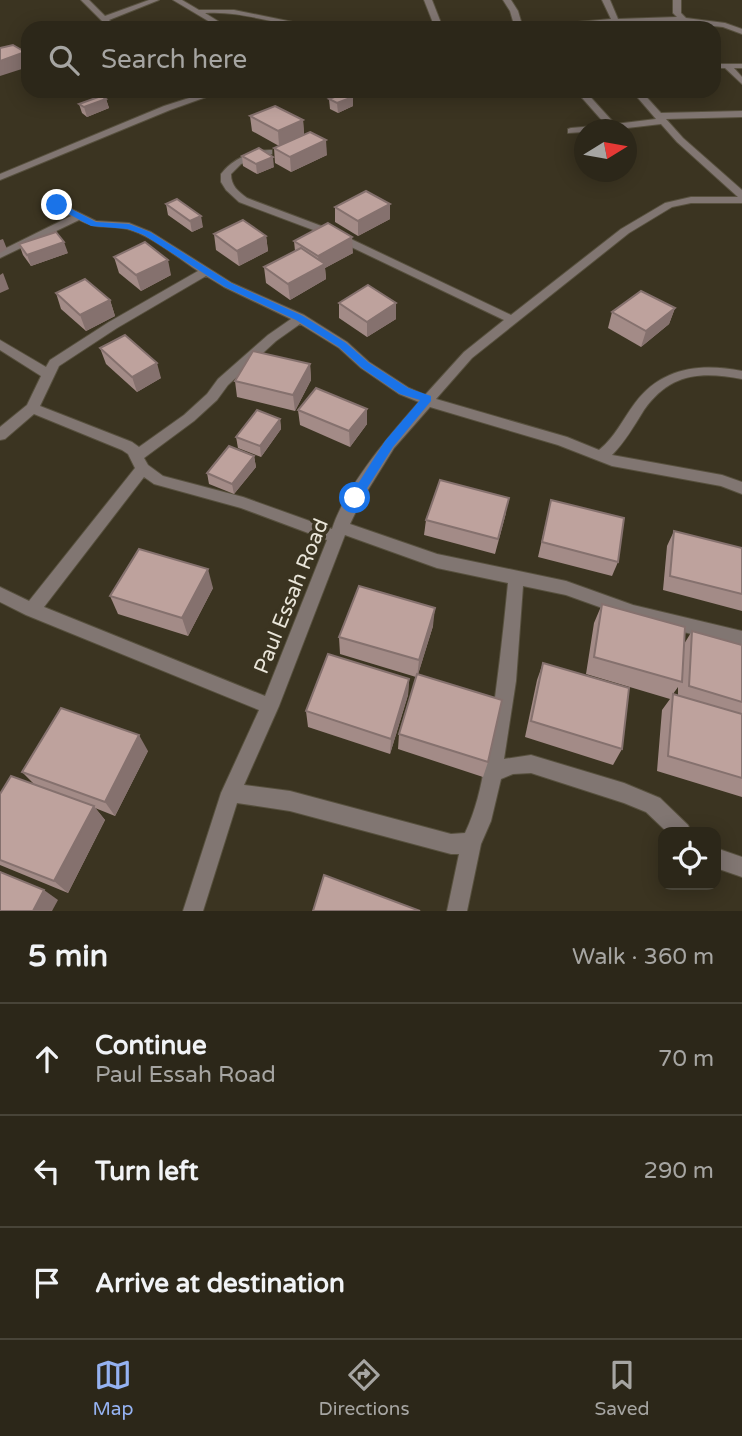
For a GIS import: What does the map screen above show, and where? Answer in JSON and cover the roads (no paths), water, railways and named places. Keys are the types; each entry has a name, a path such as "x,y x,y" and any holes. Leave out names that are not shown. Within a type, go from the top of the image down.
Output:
{"street":[{"path":"85,0 104,19 155,0"},
{"path":"177,0 213,21"},
{"path":"428,0 436,21"},
{"path":"506,0 517,21"},
{"path":"606,0 614,21"},
{"path":"677,0 677,13 684,20"},
{"path":"198,12 221,9 287,21"},
{"path":"661,21 698,21"},
{"path":"721,25 742,32"},
{"path":"721,66 742,66"},
{"path":"727,66 742,82"},
{"path":"0,177 195,98"},
{"path":"586,98 606,119"},
{"path":"643,98 680,140 742,198"},
{"path":"637,123 742,114"},
{"path":"269,152 242,158 230,167 225,175 233,193 243,200 328,232 513,320"},
{"name":"Paul Essah Road","path":"193,911 231,793 270,706 338,532 355,498 389,444 427,398 468,355 625,231 669,205 691,200 742,198"},
{"path":"57,205 101,226 137,229 228,285 300,318 343,345 385,380 404,391 427,398 443,407 513,426 612,461 722,481 742,488"},
{"path":"0,255 78,217"},
{"path":"0,435 32,408 41,395 47,374 54,363 206,271"},
{"path":"32,610 139,463 212,397 223,382 272,338 300,318"},
{"path":"0,344 47,374"},
{"path":"602,456 623,437 639,407 669,378 692,370 706,369 742,375"},
{"path":"32,408 111,439 134,451 139,463 166,483 437,561 566,588 633,612 742,639"},
{"path":"457,911 471,843 481,821 493,772 507,681 516,577"},
{"path":"0,594 32,610 270,706"},
{"path":"493,772 513,765 531,764 624,793 653,805 676,827"},
{"path":"231,793 290,801 450,844 471,843"},
{"path":"721,860 742,867"}]}
